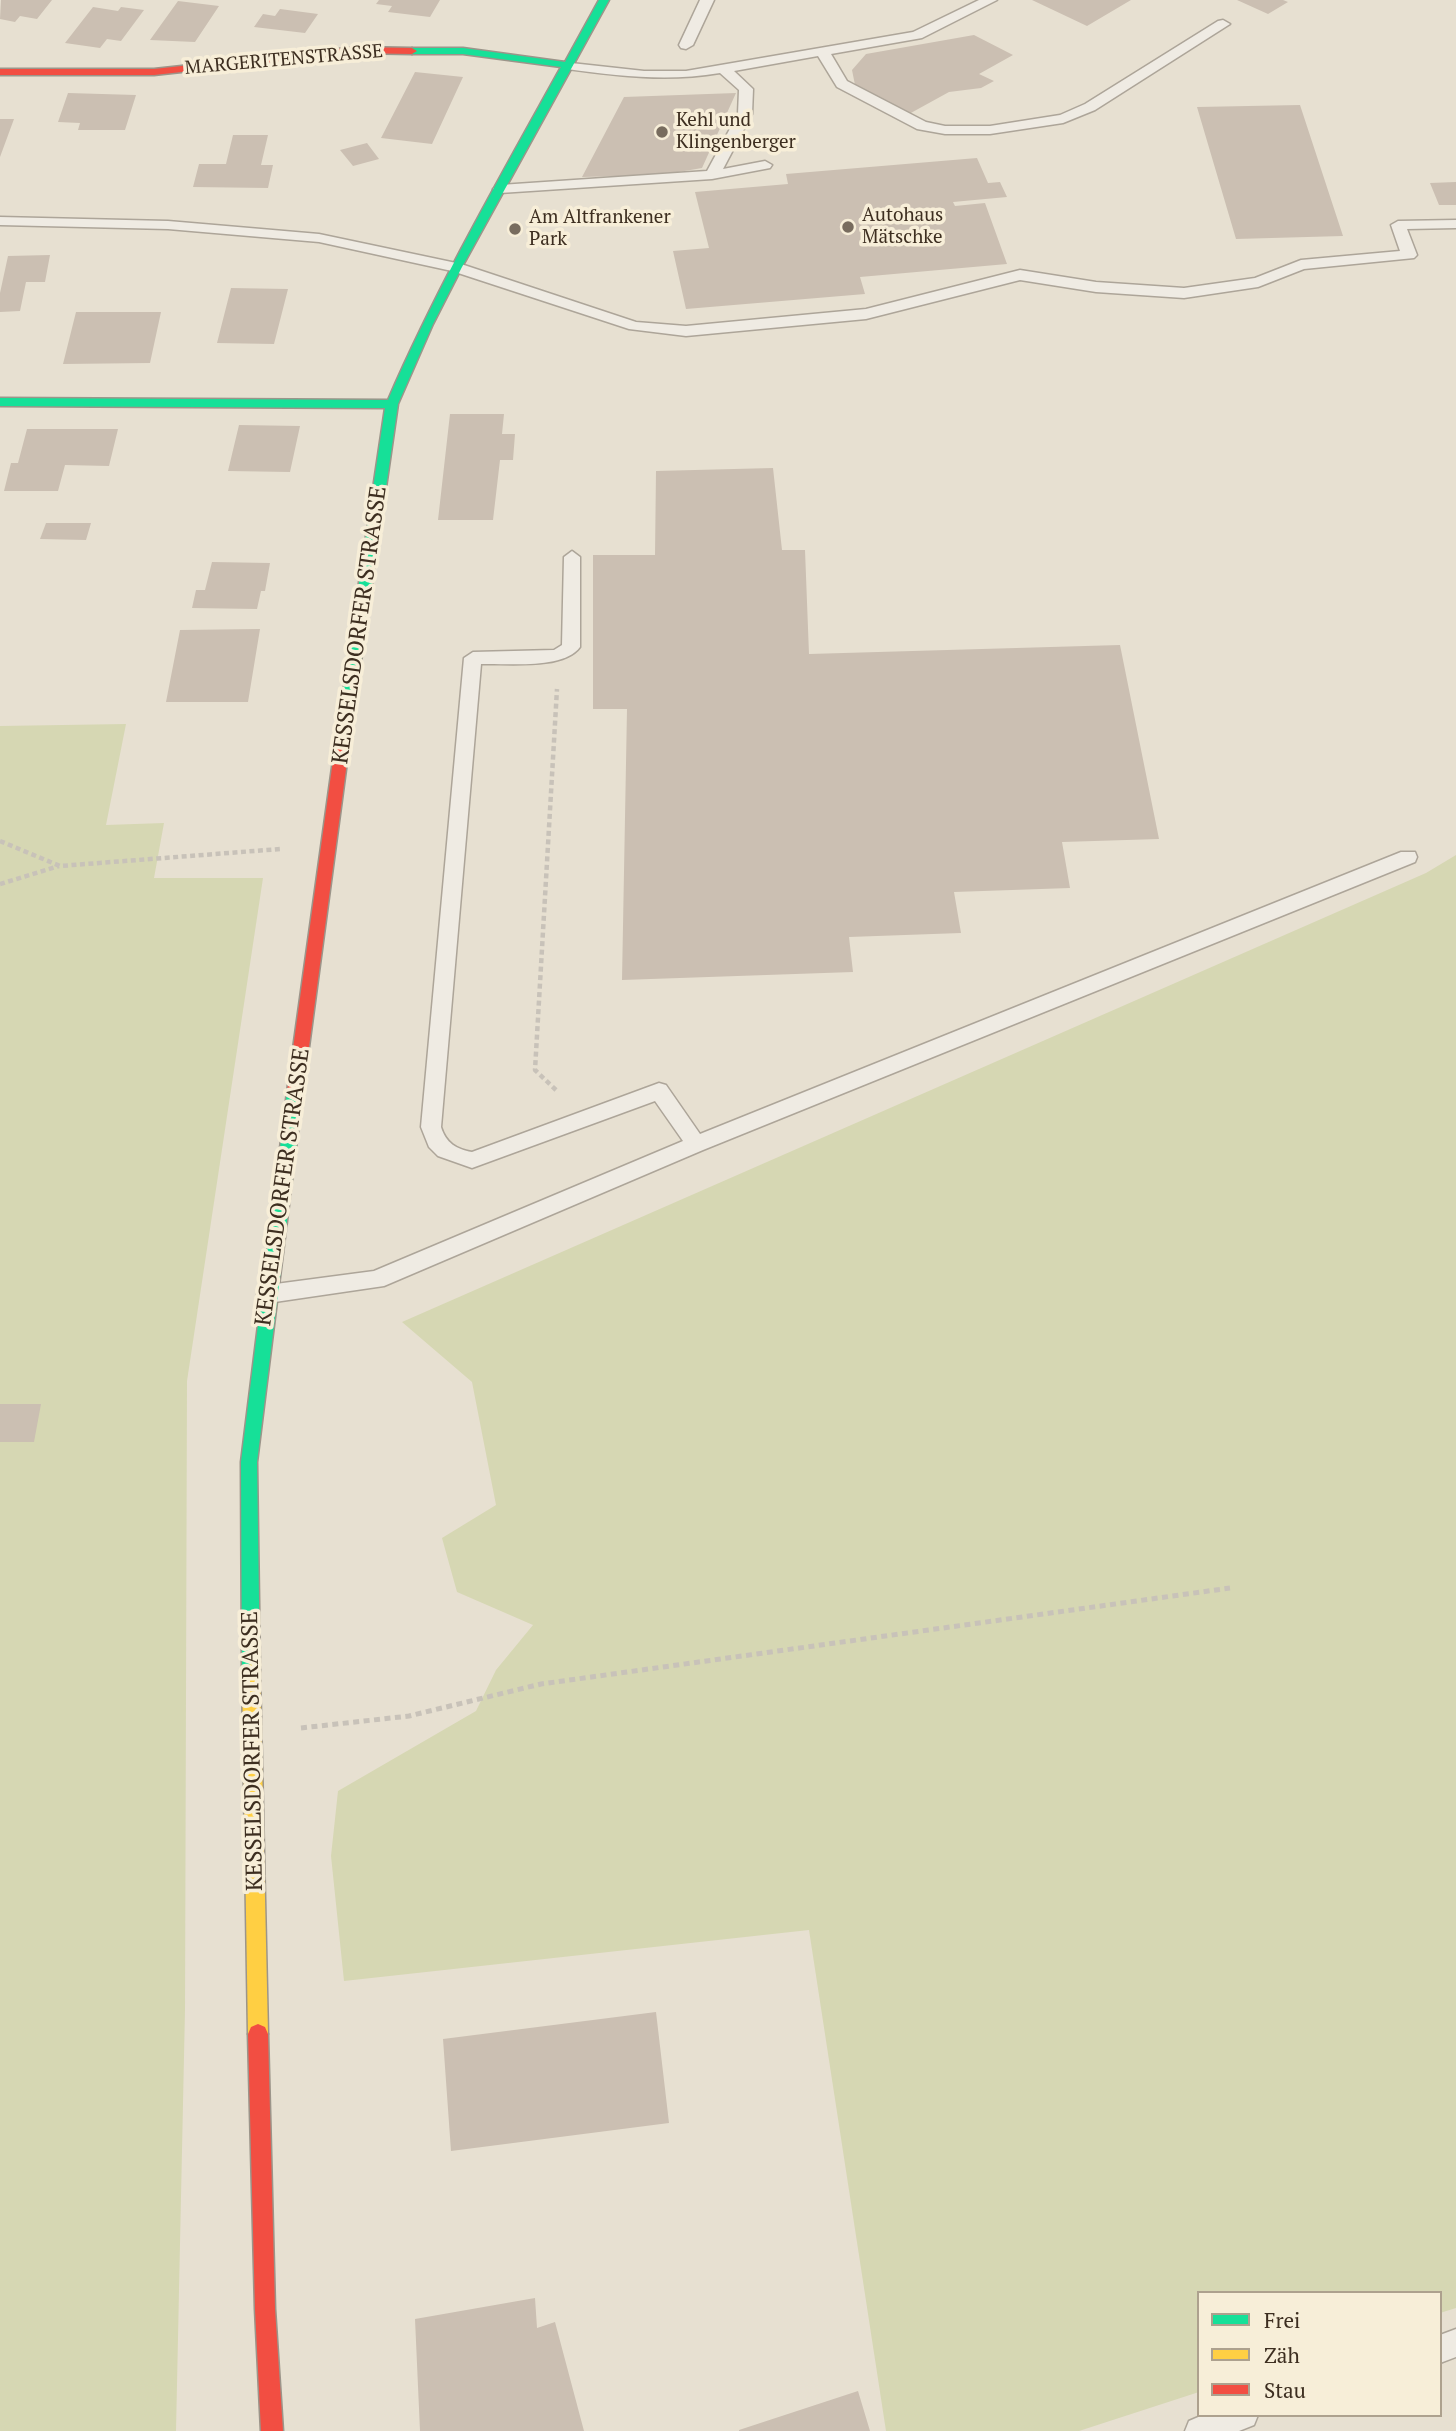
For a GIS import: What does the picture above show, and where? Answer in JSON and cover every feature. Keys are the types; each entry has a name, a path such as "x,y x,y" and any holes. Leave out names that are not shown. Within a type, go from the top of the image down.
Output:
{"main road":[{"name":"KESSELSDORFER STRASSE","path":"272,2431 265,2309 251,1733 249,1462 268,1294 369,548 392,404 427,324 456,267 604,0"},
{"name":"MARGERITENSTRASSE","path":"0,72 154,72 356,50 463,51 567,65"},
{"path":"0,402 392,404"}],"lane":[{"path":"686,45 707,0"},
{"path":"567,65 644,75 686,75 916,35 985,1"},
{"path":"822,51 842,85 922,126 946,130 990,130 1063,119 1090,107 1223,24"},
{"path":"712,175 745,114 746,89 723,69"},
{"path":"500,189 712,175 765,165"},
{"path":"0,221 169,225 319,238 456,267 634,326 686,331 866,314 1020,275 1096,287 1184,293 1258,282 1301,265 1409,255 1398,225 1456,224"},
{"path":"572,557 571,647 558,656 473,658 432,1126 435,1142 450,1156 471,1160 659,1091 696,1144"},
{"path":"268,1294 376,1280 696,1144 1408,857"},
{"path":"1199,2431 1238,2417"}],"path":[{"path":"558,656 535,1070 565,1097"},
{"path":"0,841 60,866"},
{"path":"0,884 60,866 330,845"},
{"path":"251,1733 409,1716 541,1684 1230,1588"}],"green space":[{"path":"126,724 106,825 164,823 154,878 263,878 187,1381 185,2010 176,2431 0,2431 0,726"},
{"path":"1456,855 1456,2308 1442,2312 1442,2291 1197,2291 1197,2393 1079,2431 886,2431 809,1930 344,1981 331,1856 338,1791 476,1711 496,1670 533,1625 457,1592 442,1538 496,1505 472,1382 402,1322 1426,873"}],"building":[{"path":"1,0 52,0 37,19 20,16 15,22 0,19"},
{"path":"379,0 440,0 430,17 388,12 392,6 376,4"},
{"path":"1032,0 1131,0 1087,26"},
{"path":"1237,0 1283,0 1288,2 1268,14"},
{"path":"178,1 219,6 195,42 150,40"},
{"path":"93,7 118,11 121,7 144,10 121,41 107,39 100,48 65,43"},
{"path":"280,9 318,14 305,33 254,27 263,14 275,16"},
{"path":"974,35 1013,55 979,74 994,81 981,88 949,92 909,114 855,85 852,70 866,54"},
{"path":"415,72 463,77 432,144 381,138"},
{"path":"68,93 136,95 125,130 78,130 80,123 58,122"},
{"name":"Kehl und Klingenberger","path":"736,93 702,168 661,175 582,177 624,97"},
{"path":"1300,105 1343,236 1236,239 1197,107"},
{"path":"0,119 14,119 0,157"},
{"path":"233,135 268,135 261,165 273,165 268,188 193,187 199,164 226,164"},
{"path":"367,143 379,159 353,166 340,150"},
{"name":"Autohaus Mätschke","path":"977,158 988,183 1000,182 1007,197 953,202 955,206 985,203 1007,264 860,277 865,294 686,309 673,251 709,248 695,192 788,184 786,174"},
{"path":"1456,182 1456,205 1439,205 1430,183"},
{"path":"50,255 45,282 26,282 20,311 0,312 0,293 8,256"},
{"path":"231,288 288,289 274,344 217,343"},
{"path":"76,312 161,312 150,363 63,364"},
{"path":"450,414 504,414 502,434 515,434 513,460 500,460 493,520 438,520"},
{"path":"239,425 300,426 290,472 228,471"},
{"path":"27,429 118,429 109,466 65,465 58,491 4,491 11,463 18,463"},
{"path":"773,468 782,550 805,550 809,654 1120,645 1159,839 1062,842 1070,888 954,892 961,933 849,937 853,972 622,980 627,709 593,709 593,555 655,555 656,471"},
{"path":"46,523 91,523 86,540 40,539"},
{"path":"212,562 270,563 265,591 261,591 257,609 192,608 196,590 205,590"},
{"path":"260,629 248,702 166,702 180,630"},
{"path":"0,1404 41,1404 34,1442 0,1442"},
{"path":"656,2012 669,2123 451,2151 443,2039"},
{"path":"535,2298 537,2328 555,2322 584,2431 420,2431 415,2319"},
{"path":"858,2391 870,2431 739,2431 739,2430"}],"traffic: fast":[{"path":"346,717 392,404 427,324 456,267 604,0"},
{"path":"412,51 463,51 567,65"},
{"path":"0,402 392,404"},
{"path":"251,1672 249,1462 295,1092"}],"traffic: slow":[{"path":"251,1672 258,2034"}],"traffic: jam":[{"path":"0,72 154,72 356,50 412,51"},
{"path":"295,1092 346,717"},
{"path":"258,2034 265,2309 272,2431"}],"place":[{"name":"Kehl und Klingenberger","path":"662,132"},
{"name":"Autohaus Mätschke","path":"848,227"},
{"name":"Am Altfrankener Park","path":"515,229"}]}
